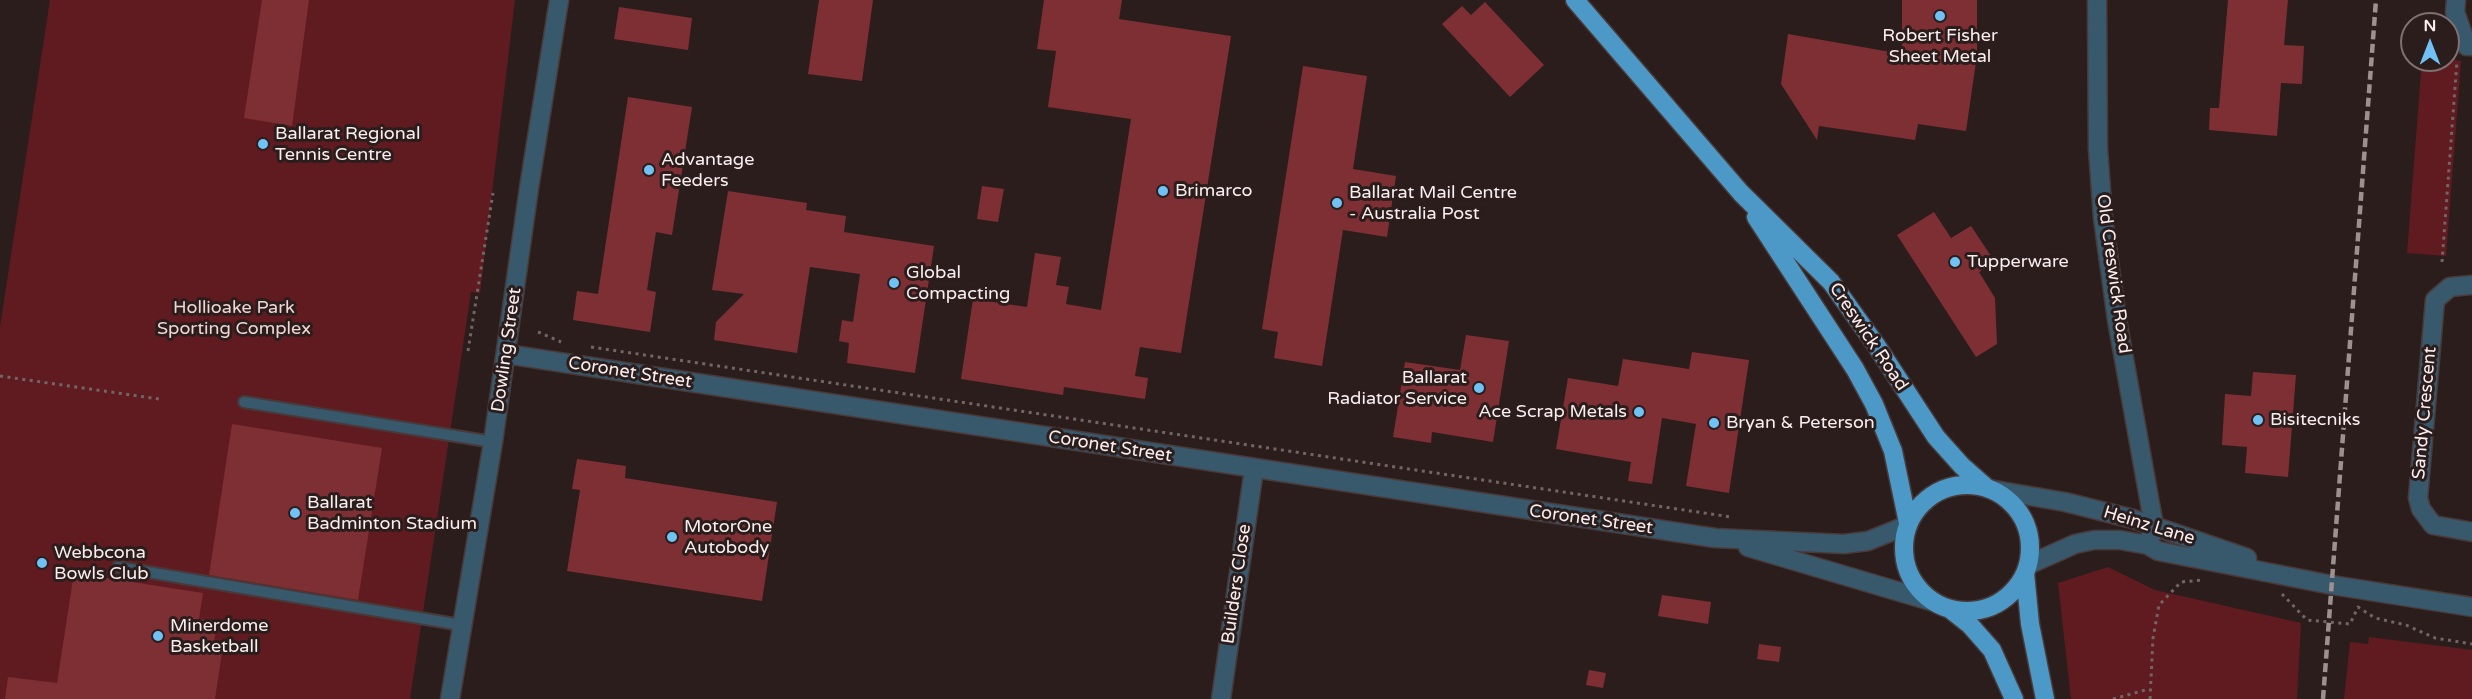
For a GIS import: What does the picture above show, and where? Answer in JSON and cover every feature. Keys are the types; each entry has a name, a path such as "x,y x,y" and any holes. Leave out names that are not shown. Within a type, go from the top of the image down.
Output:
{"highway":[{"name":"Creswick Road","path":"1575,0 1741,194 1831,282 1876,345 1936,437 1962,466 1988,488"},
{"name":"Creswick Road","path":"1741,194 1855,369 1874,404 1893,451 1908,524"},
{"path":"2014,699 1992,650 1970,625 1951,610 1934,602 1916,586 1905,565 1904,541 1908,524 1925,500 1944,489 1966,485 1988,488 2009,501 2024,519 2030,542 2027,569 2030,624 2045,699"},
{"path":"1951,610 1973,611 1995,605 2013,592 2027,569"}],"street":[{"name":"Dowling Street","path":"450,699 507,354 529,188 559,0"},
{"name":"Old Creswick Road","path":"2097,0 2098,149 2103,218 2117,320 2154,526 2148,545"},
{"path":"2456,0 2455,12 2467,46 2472,46"},
{"name":"Sandy Crescent","path":"2472,285 2450,287 2435,300 2418,498 2421,509 2433,525 2472,532"},
{"name":"Coronet Street","path":"507,354 1715,538 1844,544 1868,541 1908,524"},
{"name":"Builders Close","path":"1221,699 1254,469"},
{"name":"Heinz Lane","path":"1988,488 2065,502 2154,526 2306,578"},
{"name":"Coronet Street","path":"1715,538 1934,602"},
{"name":"Heinz Lane","path":"2027,569 2068,546 2094,540 2120,540 2148,545 2158,551 2472,607"}],"lane":[{"path":"244,402 493,442"},
{"path":"117,567 461,625"}],"path":[{"path":"2442,262 2456,72"},
{"path":"468,351 493,194"},
{"path":"538,332 558,342 569,344"},
{"path":"581,345 1731,517"},
{"path":"0,376 159,399"},
{"path":"2150,699 2153,638 2159,605 2181,582 2205,580"},
{"path":"2277,593 2284,596 2307,620 2350,624 2358,607 2375,618 2406,625 2435,638 2472,644"},
{"path":"2113,699 2150,689"}],"green space":[{"name":"Hollioake Park Sporting Complex","path":"50,0 515,0 480,293 471,292 410,699 0,699 0,327"},
{"path":"2461,61 2446,256 2407,253 2421,72 2460,72"},
{"path":"2108,567 2155,590 2301,623 2297,699 2071,699 2058,583"},
{"path":"2369,637 2472,650 2472,699 2344,699 2350,642 2368,644"}],"building":[{"path":"262,0 309,0 292,126 244,118"},
{"path":"819,0 873,0 862,81 808,74"},
{"path":"1044,0 1122,0 1119,19 1231,36 1181,353 1140,347 1135,376 1148,378 1145,399 1064,387 1063,395 961,379 973,299 1027,307 1035,253 1061,257 1056,285 1069,287 1066,304 1101,310 1131,119 1048,107 1056,51 1037,49"},
{"path":"1902,0 1977,0 1977,55 1966,131 1918,124 1915,140 1819,126 1817,140 1781,84 1788,34 1902,54"},
{"path":"2228,0 2288,0 2284,45 2304,46 2302,84 2281,83 2277,136 2209,130 2210,108 2219,108"},
{"path":"1485,2 1544,65 1510,97 1442,24 1462,6 1471,15"},
{"path":"619,7 692,18 688,50 614,39"},
{"name":"Ballarat Mail Centre - Australia Post","path":"1303,66 1367,76 1353,169 1396,176 1387,237 1343,230 1322,366 1274,358 1278,332 1262,329"},
{"name":"Advantage Feeders","path":"628,97 692,107 672,235 656,232 647,290 656,292 650,332 573,320 577,291 598,294"},
{"path":"982,186 1004,189 998,222 977,219"},
{"path":"728,191 807,203 806,210 846,216 844,232 934,246 915,373 847,363 849,343 839,341 842,320 853,322 860,274 810,267 797,353 714,340 716,322 744,294 712,290"},
{"path":"1934,212 1951,238 1971,226 1995,262 1979,272 1995,298 1997,344 1976,357 1897,235"},
{"path":"1466,335 1509,341 1493,442 1432,432 1431,443 1393,437 1405,362 1460,370"},
{"path":"1692,352 1749,360 1729,493 1686,486 1696,424 1662,418 1652,484 1628,481 1631,462 1556,449 1568,378 1618,386 1623,359 1689,369"},
{"name":"Bisitecniks","path":"2253,372 2296,375 2288,477 2245,473 2247,447 2222,445 2225,394 2251,396"},
{"name":"Ballarat Badminton Stadium","path":"232,424 382,448 358,600 209,575"},
{"name":"MotorOne Autobody","path":"577,459 626,466 625,478 777,502 762,601 567,571 580,490 572,489"},
{"name":"Minerdome Basketball","path":"74,573 203,593 199,619 217,622 213,650 222,652 215,699 5,699 8,677 57,683"},
{"path":"1662,595 1711,602 1708,624 1658,616"},
{"path":"1759,644 1781,647 1779,662 1757,659"},
{"path":"1589,670 1606,673 1603,688 1586,685"}],"railway":[{"path":"2323,699 2376,0"}],"place":[{"name":"Robert Fisher Sheet Metal","path":"1940,16"},
{"name":"Ballarat Regional Tennis Centre","path":"263,144"},
{"name":"Advantage Feeders","path":"649,170"},
{"name":"Brimarco","path":"1163,191"},
{"name":"Ballarat Mail Centre - Australia Post","path":"1337,203"},
{"name":"Tupperware","path":"1955,262"},
{"name":"Global Compacting","path":"894,283"},
{"name":"Ballarat Radiator Service","path":"1479,388"},
{"name":"Ace Scrap Metals","path":"1639,412"},
{"name":"Bisitecniks","path":"2258,420"},
{"name":"Bryan & Peterson","path":"1714,423"},
{"name":"Ballarat Badminton Stadium","path":"295,513"},
{"name":"MotorOne Autobody","path":"672,537"},
{"name":"Webbcona Bowls Club","path":"42,563"},
{"name":"Minerdome Basketball","path":"158,636"}]}
